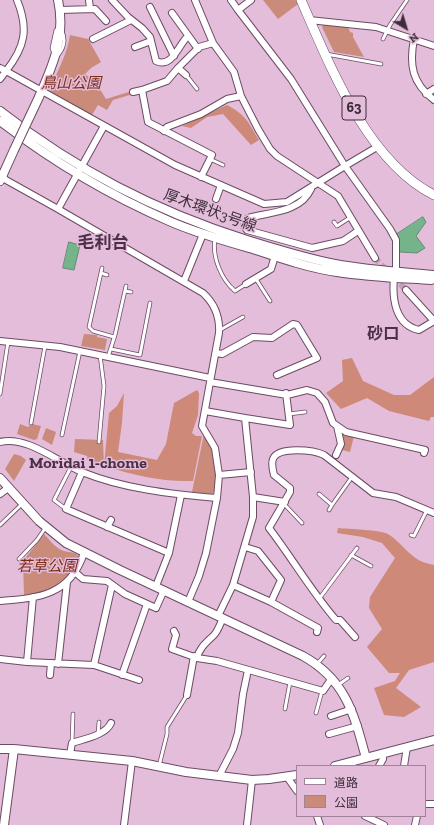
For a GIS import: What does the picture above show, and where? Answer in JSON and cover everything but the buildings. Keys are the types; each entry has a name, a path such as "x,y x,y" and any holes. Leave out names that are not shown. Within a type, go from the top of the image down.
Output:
{"main road":[{"name":"63","path":"301,0 340,84 377,147 396,169 410,181 434,195"}],"street":[{"path":"0,79 3,70 17,58 24,37 23,14 17,0"},
{"path":"58,0 61,28 55,58 40,94 1,177 184,281 211,300 216,310 219,330 202,426 214,448 219,475 217,498 202,568 188,602"},
{"path":"89,0 90,9"},
{"path":"112,0 131,20 142,28 151,41 156,61 165,62 174,56 188,36"},
{"path":"195,0 213,43 234,72 241,96 270,149 277,156 338,196 358,232 375,258"},
{"path":"231,0 291,79 346,166 396,240 393,298 395,308 409,326 419,330 434,321 406,290"},
{"path":"238,10 251,0"},
{"path":"150,7 174,56"},
{"path":"60,10 95,9 106,21"},
{"path":"172,13 198,50"},
{"path":"93,39 131,20"},
{"path":"310,20 357,24 387,30 434,46"},
{"path":"414,39 412,70 422,90 434,100"},
{"path":"135,47 151,41"},
{"path":"133,92 168,80 178,68 198,50 213,43"},
{"path":"178,68 186,75"},
{"path":"3,70 40,94 104,126 175,165 264,204 287,202 377,147"},
{"path":"426,94 434,88"},
{"path":"142,90 148,122 212,155 201,177"},
{"path":"164,131 167,127 201,114 227,99 241,96"},
{"name":"厚木環状3号線","path":"0,111 78,170 206,227 284,252 335,264 434,280"},
{"name":"厚木環状3号線","path":"0,121 31,144 138,206 170,221 215,238 336,272 434,275"},
{"path":"58,209 78,170 104,126"},
{"path":"216,199 221,185"},
{"path":"311,188 304,199 290,208 282,212 265,213 248,218 244,226 247,230 312,248 343,241 358,232"},
{"path":"184,281 204,234"},
{"path":"246,284 271,269 275,256"},
{"path":"216,353 222,354 254,336 272,338 293,324 297,325 316,358 277,375"},
{"path":"0,341 45,346 108,356 210,380 286,394 308,390 317,393 325,402 333,423 352,434 381,443 425,450 424,453"},
{"path":"205,411 290,425 286,394"},
{"path":"187,695 196,657 206,642 215,634 233,585 253,517 251,472 245,418"},
{"path":"336,455 341,444 338,426"},
{"path":"0,442 23,443 82,472 125,485 181,495 217,498"},
{"path":"355,637 340,620 336,620 319,599 292,558 269,528 285,503 290,492 290,488 274,475 272,461 278,453 287,451 316,451 324,455 376,495 390,495 434,512"},
{"path":"82,472 66,509 107,528 169,553"},
{"path":"219,475 251,472"},
{"path":"0,478 22,504 46,527 66,543 317,664 338,685 352,709 366,758"},
{"path":"0,494 8,488"},
{"path":"156,586 169,553 181,495"},
{"path":"253,497 285,503"},
{"path":"107,528 111,520"},
{"path":"245,547 258,551 281,580 271,602"},
{"path":"0,601 33,597 55,590 67,582 76,573 84,553"},
{"path":"76,573 84,579 107,581 156,608 164,590"},
{"path":"58,664 67,582"},
{"path":"94,665 112,585"},
{"path":"233,585 271,602 318,628 317,632"},
{"path":"27,662 33,597"},
{"path":"122,675 147,604"},
{"path":"174,632 176,635 172,649 196,657 217,661 322,690 332,678"},
{"path":"0,659 58,664 94,665 139,680"},
{"path":"50,675 51,663"},
{"path":"219,776 233,748 238,733 248,670"},
{"path":"331,716 352,709"},
{"path":"70,754 72,743 107,730 111,723"},
{"path":"329,734 358,726"},
{"path":"339,765 434,740"},
{"path":"404,765 407,747"},
{"path":"0,749 132,760 159,766 252,780 296,775"},
{"path":"4,825 14,749"},
{"path":"380,765 383,758 383,754"},
{"path":"124,825 132,760"},
{"path":"286,777 296,790"},
{"path":"247,825 252,780"},
{"path":"367,817 384,825"}],"lane":[{"path":"383,39 387,30 407,0"},
{"path":"326,54 381,64"},
{"path":"186,75 197,89"},
{"path":"210,159 223,165"},
{"path":"334,222 337,226 351,218"},
{"path":"215,238 216,259 222,275 235,291 246,284"},
{"path":"102,268 89,327 92,331 114,337"},
{"path":"101,273 107,274"},
{"path":"256,278 270,301"},
{"path":"108,356 126,286"},
{"path":"125,291 131,292"},
{"path":"111,349 140,355 150,303"},
{"path":"219,330 243,317"},
{"path":"0,394 8,342"},
{"path":"31,423 45,346"},
{"path":"62,435 80,351"},
{"path":"99,442 104,386 100,355"},
{"path":"289,414 305,412"},
{"path":"66,509 54,500 71,466"},
{"path":"329,510 352,477"},
{"path":"319,494 332,505"},
{"path":"285,503 302,523"},
{"path":"0,525 22,504"},
{"path":"411,535 414,536 428,509"},
{"path":"19,559 37,540 46,527"},
{"path":"319,599 357,548"},
{"path":"351,556 371,566"},
{"path":"317,664 324,656"},
{"path":"338,685 348,678"},
{"path":"285,709 290,682"},
{"path":"316,713 322,690"},
{"path":"159,766 167,734 167,726 187,695"},
{"path":"72,743 73,714"},
{"path":"98,734 99,722"}],"green space":[{"path":"263,0 297,0 298,4 278,19"},
{"path":"324,24 348,27 350,32 353,33 353,37 364,57 334,52 322,27"},
{"name":"鳥山公園","path":"70,35 88,39 101,62 85,74 96,83 106,99 132,91 133,94 113,100 107,110 98,105 92,115 50,92 49,90 64,56"},
{"path":"84,334 97,335 97,337 107,339 105,350 81,346"},
{"path":"20,424 28,427 32,424 41,426 37,439 34,440 17,434"},
{"path":"46,428 56,432 52,445 42,439"},
{"path":"342,432 354,436 350,452 342,450 343,444 340,433"},
{"path":"204,434 212,447 215,460 216,480 212,494 192,492"},
{"path":"75,439 103,440 104,466 88,461 87,456 74,452"},
{"path":"14,454 21,456 26,460 14,481 5,469"},
{"name":"若草公園","path":"44,534 58,548 75,553 80,559 69,574 51,589 24,595 23,561"}],"shaded area":[{"path":"227,105 242,116 259,140 251,145 223,114 207,117 191,128 182,126"},
{"path":"423,217 426,222 416,236 425,248 417,253 400,252 397,234"},
{"path":"69,242 80,245 74,270 63,268"},
{"path":"352,358 363,381 394,395 410,395 434,377 434,417 431,417 429,421 389,411 367,398 341,409 326,393 343,381 342,360"},
{"path":"197,390 199,393 198,415 192,433 196,436 202,436 193,481 148,477 104,466 109,413 117,406 124,393 118,452 157,460 166,444 174,403"},
{"path":"338,528 388,534 414,557 434,565 434,662 409,670 396,688 421,707 404,717 384,715 374,688 395,681 400,673 389,673 367,647 382,629 369,608 370,597 395,558 382,543 363,537 337,533"}],"tunnel":[{"path":"375,258 406,290"}],"district":[{"name":"毛利台","path":"103,243"},
{"name":"砂口","path":"383,334"},
{"name":"Moridai 1-chome","path":"88,463"}]}
